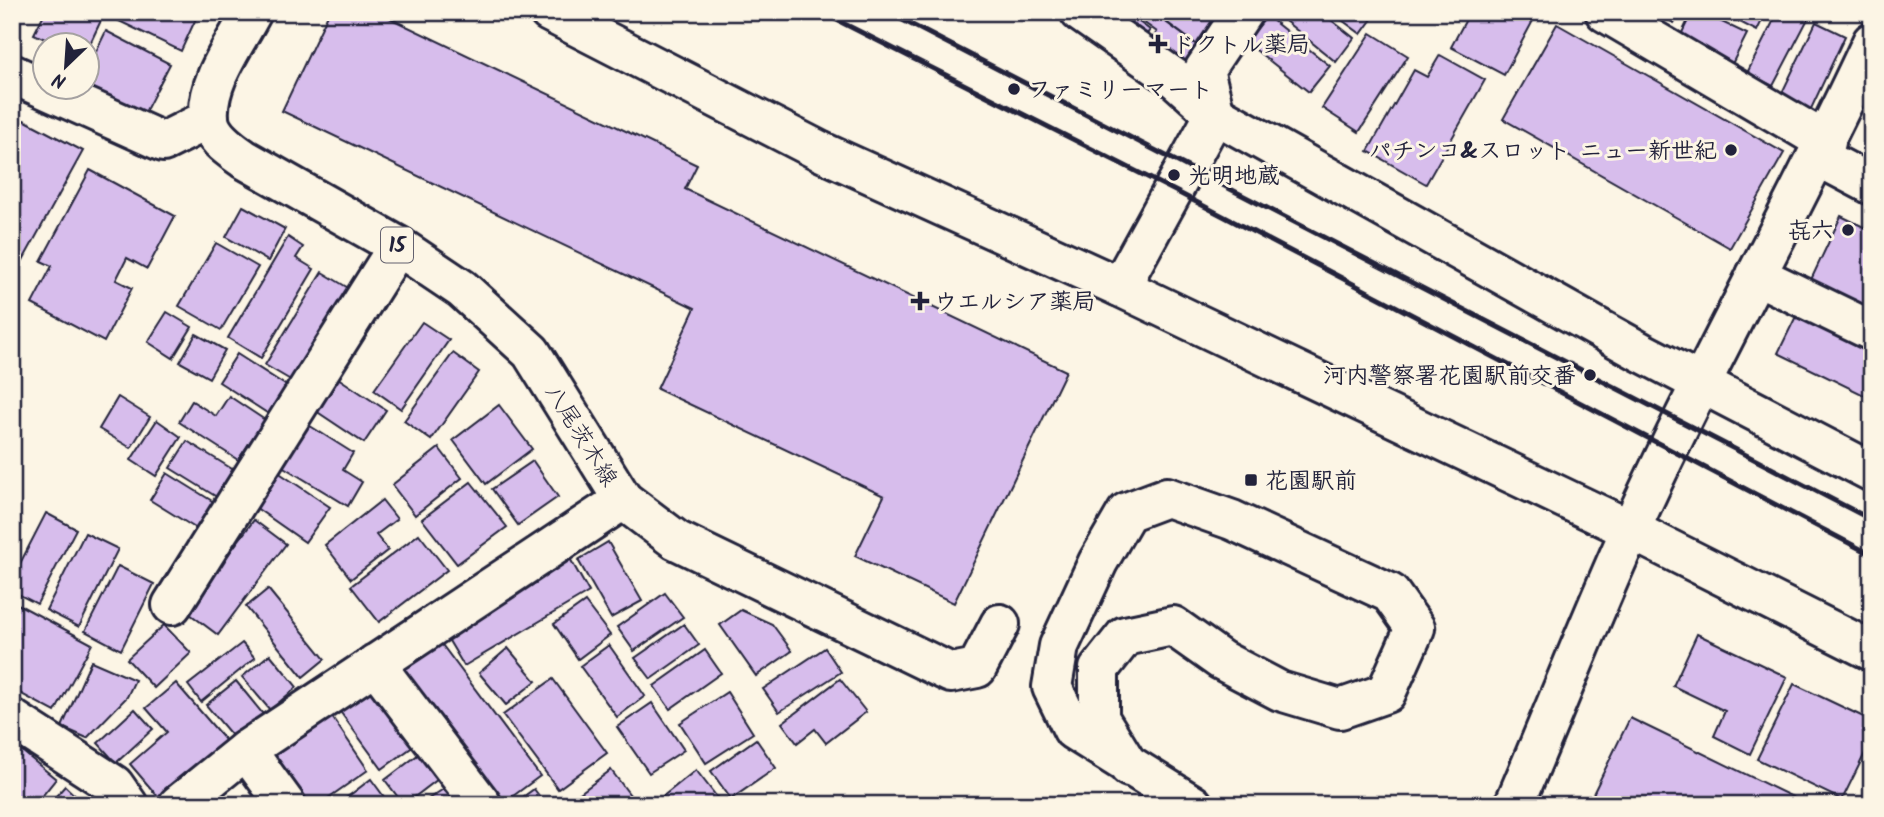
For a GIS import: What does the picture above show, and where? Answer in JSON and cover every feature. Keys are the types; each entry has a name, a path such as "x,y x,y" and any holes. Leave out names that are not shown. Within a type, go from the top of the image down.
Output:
{"street":[{"path":"12,74 163,142 209,119 215,83 252,12"},
{"path":"549,12 820,151 1120,288 1631,530 1872,651"},
{"path":"1080,12 1177,80 1215,114 1702,384 1872,472"},
{"path":"1120,288 1215,114 1204,70 1243,12"},
{"path":"1605,12 1823,149 1872,185"},
{"path":"1514,805 1631,530 1756,275 1823,149 1872,42"},
{"name":"八尾茨木線","path":"178,805 246,750 623,500 531,352 462,289 398,246 244,159 221,142 209,119"},
{"path":"172,605 398,246"},
{"path":"1756,275 1872,331"},
{"path":"1129,767 1099,718 1099,669 1125,636 1172,626 1221,660 1280,691 1340,709 1386,693 1415,628 1390,593 1232,520 1167,497 1127,512 1098,562 1059,646 1052,687 1073,730 1129,767 1190,804"},
{"path":"623,500 676,540 951,673 977,668 1000,624"},
{"path":"375,664 482,805"},
{"path":"12,719 114,785 128,805"},
{"path":"246,750 286,805"}],"building":[{"path":"45,12 105,12 96,32 35,32"},
{"path":"119,12 199,12 181,51 115,19"},
{"path":"329,12 377,12 697,165 685,189 1066,371 954,603 855,556 884,496 657,389 695,308 282,111"},
{"path":"1112,12 1125,12 1150,30 1139,44"},
{"path":"1129,12 1152,12 1201,48 1179,77 1143,51 1157,32"},
{"path":"1153,12 1226,12 1200,47"},
{"path":"1274,12 1321,12 1354,38 1336,62"},
{"path":"1331,12 1377,12 1361,34"},
{"path":"1470,12 1526,12 1535,17 1504,75 1451,47"},
{"path":"1651,12 1679,12 1674,23"},
{"path":"1692,12 1701,12 1747,34 1732,64 1679,39"},
{"path":"1737,12 1766,12 1757,31 1734,19"},
{"path":"1778,12 1804,12 1810,15 1773,86 1747,73"},
{"path":"1267,16 1330,66 1309,92 1246,42"},
{"path":"1816,22 1845,36 1810,111 1780,97"},
{"path":"1557,24 1784,153 1730,248 1503,119"},
{"path":"106,31 170,64 142,118 102,96 102,39"},
{"path":"1371,33 1408,56 1359,132 1322,108"},
{"path":"1440,55 1485,80 1426,184 1368,151 1414,70 1427,77"},
{"path":"24,120 83,151 17,271 12,268 12,143"},
{"path":"90,170 175,216 147,269 127,258 116,280 132,288 104,342 32,304 52,266 41,261"},
{"path":"243,206 285,229 268,261 226,237"},
{"path":"1841,216 1872,231 1872,314 1809,284"},
{"path":"288,237 303,247 296,258 314,269 261,358 228,338"},
{"path":"216,243 258,267 221,330 179,306"},
{"path":"322,272 350,289 294,382 265,365"},
{"path":"1800,308 1872,343 1872,399 1778,353"},
{"path":"167,312 192,327 173,358 148,342"},
{"path":"422,322 449,340 401,409 374,390"},
{"path":"196,334 225,350 209,378 180,362"},
{"path":"453,353 479,372 431,440 404,421"},
{"path":"237,354 293,390 275,418 219,382"},
{"path":"338,378 386,410 364,443 316,411"},
{"path":"229,396 265,420 238,460 179,422 192,401 216,416"},
{"path":"118,397 150,417 131,448 99,429"},
{"path":"499,405 532,449 486,484 453,440"},
{"path":"157,420 181,437 156,476 131,460"},
{"path":"307,424 353,453 343,470 362,482 348,506 282,466"},
{"path":"187,441 237,472 220,499 170,468"},
{"path":"439,448 462,478 415,515 392,485"},
{"path":"533,461 558,497 518,525 492,489"},
{"path":"275,470 330,507 305,542 252,505"},
{"path":"167,473 217,504 200,531 150,500"},
{"path":"471,482 507,527 457,564 422,519"},
{"path":"382,500 397,519 376,535 388,550 351,579 325,545"},
{"path":"46,513 76,529 37,604 12,591 12,579"},
{"path":"254,520 286,544 218,635 186,611"},
{"path":"85,533 118,549 79,627 46,610"},
{"path":"419,534 447,570 379,622 351,586"},
{"path":"608,542 642,601 611,618 578,560"},
{"path":"568,555 589,592 464,666 442,629"},
{"path":"118,566 154,584 121,650 85,631"},
{"path":"268,589 325,659 303,677 246,607"},
{"path":"665,593 683,617 634,651 617,627"},
{"path":"12,601 92,644 55,712 12,689"},
{"path":"585,602 610,635 578,659 554,624"},
{"path":"741,610 772,624 792,651 756,676 720,625"},
{"path":"684,624 699,645 651,679 635,658"},
{"path":"164,625 191,653 154,688 127,659"},
{"path":"1697,634 1787,677 1750,754 1714,736 1725,711 1673,686"},
{"path":"437,638 540,776 501,805 392,671"},
{"path":"242,643 255,658 201,702 188,685"},
{"path":"609,645 645,696 617,717 580,666"},
{"path":"508,648 536,681 506,705 479,673"},
{"path":"825,648 841,672 779,712 763,689"},
{"path":"705,650 721,673 670,709 654,686"},
{"path":"270,654 297,687 270,710 242,677"},
{"path":"91,661 135,680 127,697 87,738 62,727"},
{"path":"553,679 607,753 558,789 503,715"},
{"path":"840,679 866,712 826,743 815,729 797,743 782,723"},
{"path":"371,680 418,743 382,769 336,706"},
{"path":"236,681 263,714 234,738 206,705"},
{"path":"176,683 226,741 159,798 130,764 167,732 146,708"},
{"path":"1794,684 1872,721 1872,739 1842,800 1757,759"},
{"path":"727,692 753,733 706,763 680,723"},
{"path":"652,703 684,750 649,773 617,727"},
{"path":"135,709 153,729 116,763 98,743"},
{"path":"330,714 368,770 318,805 308,805 273,754"},
{"path":"1630,718 1809,805 1617,805 1593,794"},
{"path":"756,739 776,768 731,799 711,771"},
{"path":"17,747 56,779 35,805 12,805 12,753"},
{"path":"423,751 442,776 404,805 385,780"},
{"path":"611,770 633,799 625,805 564,805"},
{"path":"696,770 723,805 652,805"},
{"path":"371,779 390,805 337,805"},
{"path":"65,786 85,805 48,805"},
{"path":"448,786 460,803 457,805 419,805"},
{"path":"534,789 546,805 512,805"}],"railway":[{"path":"821,12 1179,193 1872,555"},
{"path":"887,12 1872,520"}],"place":[{"name":"ドクトル薬局","path":"1158,44"},
{"name":"ファミリーマート","path":"1014,89"},
{"name":"パチンコ&スロット ニュー新世紀","path":"1731,150"},
{"name":"光明地蔵","path":"1174,175"},
{"name":"㐂六","path":"1848,230"},
{"name":"ウエルシア薬局","path":"920,301"},
{"name":"河内警察署花園駅前交番","path":"1590,375"},
{"name":"花園駅前","path":"1251,480"}]}
